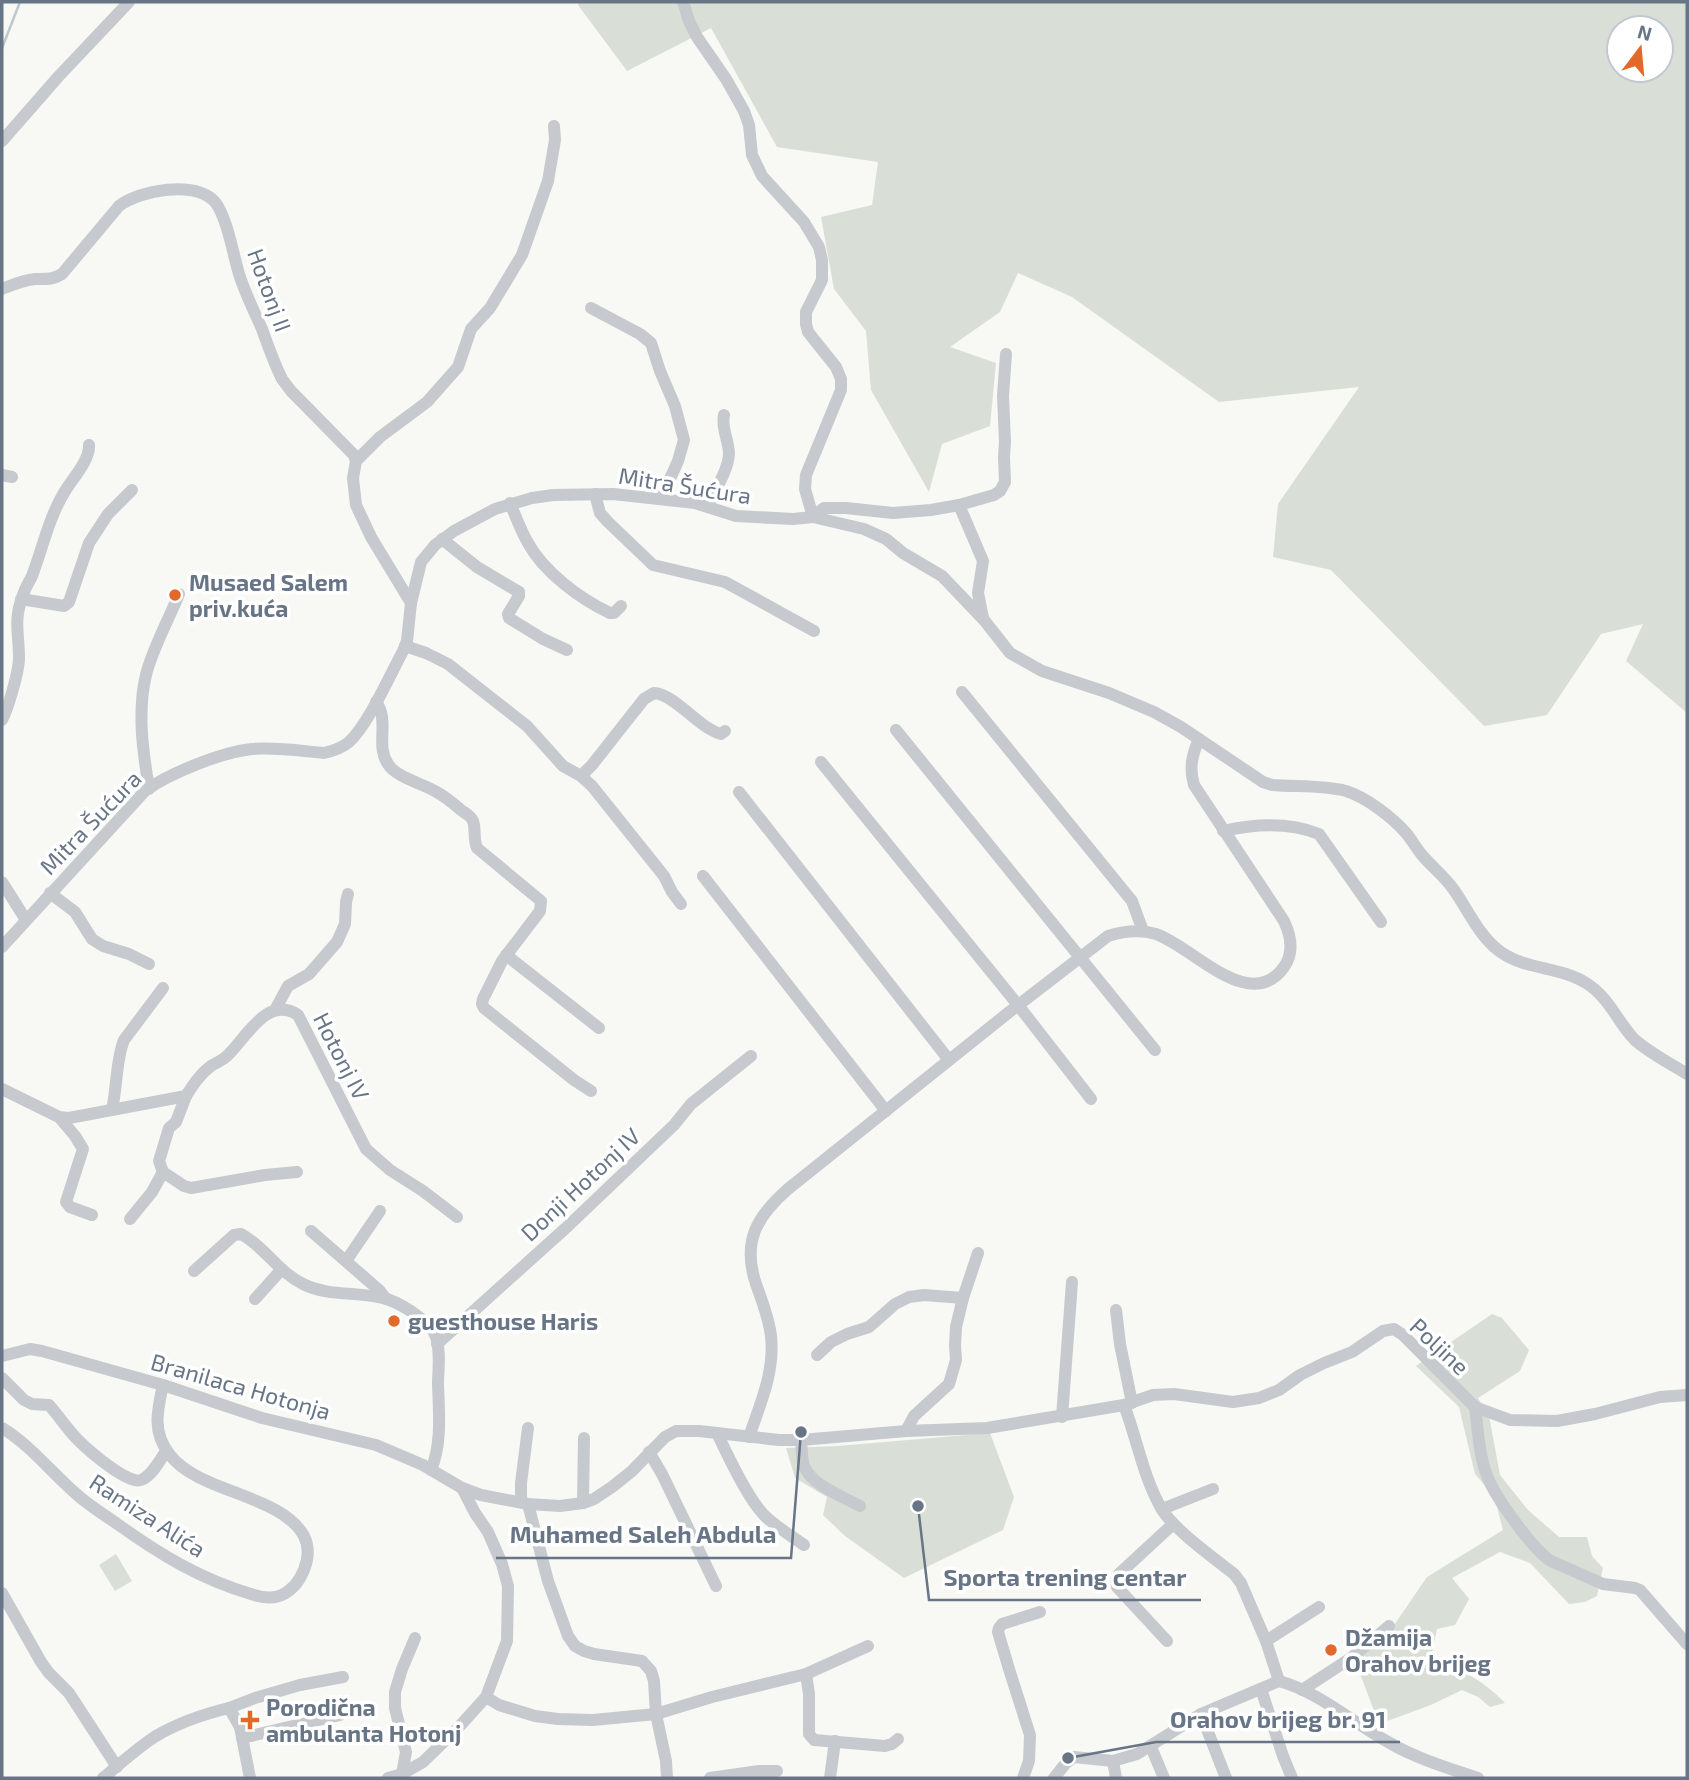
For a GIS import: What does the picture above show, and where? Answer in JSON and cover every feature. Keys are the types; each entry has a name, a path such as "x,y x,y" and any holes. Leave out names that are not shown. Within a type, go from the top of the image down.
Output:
{"street":[{"path":"2,141 129,2"},
{"path":"683,2 697,37 744,111 749,125 752,155 762,176 804,222 822,260 822,280 806,312 806,324 808,332 836,367 841,379 841,390 806,475 806,489 813,517 864,529 886,539 903,553 942,576 984,620 1010,653 1026,663 1129,701 1181,727 1263,782 1348,792 1362,799 1390,817 1407,834 1447,880 1485,937 1497,949 1522,963 1565,973 1588,984 1602,994 1633,1038 1687,1074"},
{"path":"411,603 371,537 356,505 352,478 356,461 380,437 427,402 458,367 471,329 490,308 522,254 548,181 555,140 554,126"},
{"name":"Hotonj II","path":"2,289 33,279 53,279 62,274 119,206 139,195 176,190 198,192 209,197 222,215 239,275 282,379 347,447 356,461"},
{"path":"591,308 648,339 675,406 684,440 661,499"},
{"name":"Mitra Šućura","path":"2,947 149,789 172,774 252,749 324,753 347,744 358,733 405,646 411,603 421,562 442,539 510,503 552,495 594,494 661,499 707,506 736,516 793,519 813,517 824,508 893,513 931,510 993,495 1000,491 1005,482 1003,396 1006,354"},
{"path":"707,506 723,475 729,456 723,426 724,415"},
{"path":"2,720 19,662 16,619 22,598 51,517 86,458 89,445"},
{"path":"22,598 56,606 64,606 69,602 89,543 108,514 132,490"},
{"path":"594,494 600,513 653,565 725,582 814,631"},
{"path":"510,503 529,545 557,579 610,613 614,613 621,606"},
{"path":"959,505 983,561 978,593 984,620"},
{"path":"442,539 477,567 519,592 508,614 509,618 567,650"},
{"path":"149,789 143,756 143,691 150,663 179,594"},
{"path":"405,646 448,664 527,726 563,766 592,786 664,876 681,904"},
{"path":"962,692 1132,901 1143,931"},
{"path":"581,776 644,699 654,693 665,696 705,727 721,734 725,731"},
{"path":"376,702 382,715 382,745 386,763 398,774 446,798 470,817 477,848 541,901 540,911 506,955 484,999 484,1008 591,1091"},
{"path":"896,730 1154,1050"},
{"path":"749,1437 771,1370 772,1354 768,1320 750,1260 751,1245 754,1233 768,1208 778,1198 1108,936 1124,931 1157,934 1220,974 1238,982 1254,984 1268,981 1280,972 1288,961 1290,933 1284,921 1194,785 1190,771 1199,739"},
{"path":"821,762 1091,1099"},
{"path":"739,792 949,1060"},
{"path":"1223,831 1241,827 1287,826 1319,834 1381,922"},
{"path":"704,876 886,1111"},
{"path":"2,882 26,920"},
{"path":"50,893 75,912 92,939 149,964"},
{"path":"297,1172 191,1188 163,1171 159,1161 170,1128 176,1122 186,1096 201,1074 225,1059 253,1025 275,1010 288,986 309,974 337,942 345,924 348,894"},
{"path":"506,955 599,1028"},
{"path":"113,1110 120,1049 163,988"},
{"name":"Hotonj IV","path":"275,1010 285,1009 298,1015 366,1149 390,1170 457,1217"},
{"name":"Donji Hotonj IV","path":"437,1344 568,1226 674,1125 702,1094 751,1056"},
{"path":"2,1089 59,1117 69,1118 186,1096"},
{"path":"59,1117 83,1149 66,1202 70,1207 92,1215"},
{"path":"130,1219 152,1192 163,1171"},
{"path":"346,1261 380,1210"},
{"path":"312,1231 386,1299"},
{"path":"194,1271 234,1235 241,1234 249,1238 281,1270 303,1284 339,1294 386,1299 400,1304 428,1323 437,1344 439,1426 436,1458 431,1470"},
{"path":"906,1431 914,1416 949,1384 956,1360 956,1327 978,1253"},
{"path":"255,1299 281,1270"},
{"path":"1062,1417 1072,1282"},
{"path":"817,1355 831,1342 869,1327 895,1304 909,1297 924,1295 963,1298"},
{"path":"1116,1311 1128,1404 1146,1475 1161,1509 1173,1524 1234,1574 1241,1583 1279,1681"},
{"name":"Poljine","path":"1128,1404 1153,1395 1174,1394 1233,1402 1259,1398 1279,1390 1324,1363 1352,1352 1383,1331 1394,1329 1475,1407 1510,1420 1557,1421 1660,1397 1687,1395"},
{"name":"Branilaca Hotonja","path":"2,1356 30,1349 42,1351 163,1385 262,1418 376,1445 481,1495 561,1506 594,1499 625,1478 665,1437 676,1431 801,1440 906,1431 988,1428 1128,1404"},
{"path":"2,1378 24,1400 32,1404 49,1405 78,1440 133,1481 147,1477 166,1451 158,1433 157,1414 163,1385"},
{"path":"1475,1407 1488,1480 1513,1519 1544,1557 1603,1584 1640,1590 1687,1644"},
{"name":"Ramiza Alića","path":"2,1428 23,1443 82,1499 182,1567 254,1595 274,1598 289,1591 302,1575 308,1555 305,1538 295,1524 276,1511 190,1474 166,1451"},
{"path":"528,1428 521,1483 548,1581 568,1636 575,1646 584,1651 630,1658 642,1661 648,1666 654,1681 656,1714 667,1761 667,1778"},
{"path":"717,1433 760,1510 804,1545"},
{"path":"583,1503 584,1438"},
{"path":"801,1440 804,1466 809,1475 860,1506"},
{"path":"649,1452 716,1586"},
{"path":"388,1778 402,1774 423,1762 473,1713 486,1697 507,1641 508,1586 502,1564 488,1532 462,1488"},
{"path":"1161,1509 1213,1489"},
{"path":"1167,1641 1117,1587 1116,1579 1173,1524"},
{"path":"2,1593 41,1662 69,1693 117,1767"},
{"path":"1265,1641 1319,1606"},
{"path":"1023,1778 1029,1761 1030,1735 998,1632 1002,1624 1040,1612"},
{"path":"1302,1690 1351,1658 1389,1626"},
{"path":"402,1774 406,1752 397,1720 395,1692 415,1638"},
{"path":"486,1697 499,1705 558,1720 593,1720 656,1714 806,1674 868,1646"},
{"path":"806,1674 809,1734 814,1740 885,1746 898,1739"},
{"path":"103,1778 154,1737 167,1730 255,1698 342,1677"},
{"path":"1054,1778 1074,1756 1113,1761 1138,1754 1201,1714 1279,1681 1302,1690 1446,1775 1478,1778"},
{"path":"1261,1689 1292,1778"},
{"path":"229,1708 240,1727 250,1778"},
{"path":"1201,1714 1226,1778"},
{"path":"242,1738 340,1715"},
{"path":"830,1778 835,1741"},
{"path":"1152,1747 1164,1778"},
{"path":"1113,1761 1116,1778"},
{"path":"710,1778 777,1771"}],"shaded area":[{"path":"578,2 1687,2 1687,713 1626,661 1643,624 1601,634 1547,715 1484,726 1331,570 1273,557 1278,504 1359,387 1219,402 1072,297 1018,273 1000,312 950,347 996,363 990,426 942,444 929,492 871,390 866,331 834,289 821,217 872,205 878,162 777,147 711,28 627,71"},
{"path":"1492,1314 1502,1318 1529,1350 1520,1371 1478,1398 1489,1416 1500,1475 1528,1510 1559,1537 1587,1537 1592,1556 1603,1568 1597,1596 1585,1602 1569,1604 1530,1563 1500,1552 1452,1578 1469,1599 1455,1625 1437,1629 1431,1658 1471,1676 1505,1703 1490,1707 1478,1697 1462,1690 1431,1705 1379,1724 1359,1671 1364,1649 1390,1631 1427,1577 1503,1530 1494,1496 1475,1474 1459,1407 1416,1366"},
{"path":"990,1433 1014,1497 1003,1530 904,1578 845,1536 823,1515 827,1497 795,1478 786,1448 837,1446"},
{"path":"116,1554 132,1581 115,1591 99,1565"}],"waterway":[{"path":"2,48 20,2"}],"place":[{"name":"Musaed Salem priv.kuća","path":"175,595"},
{"name":"guesthouse Haris","path":"394,1321"},
{"name":"Muhamed Saleh Abdula","path":"801,1432"},
{"name":"Sporta trening centar","path":"918,1506"},
{"name":"Džamija Orahov brijeg","path":"1331,1650"},
{"name":"Porodična ambulanta Hotonj","path":"250,1720"},
{"name":"Orahov brijeg br. 91","path":"1068,1758"}]}
